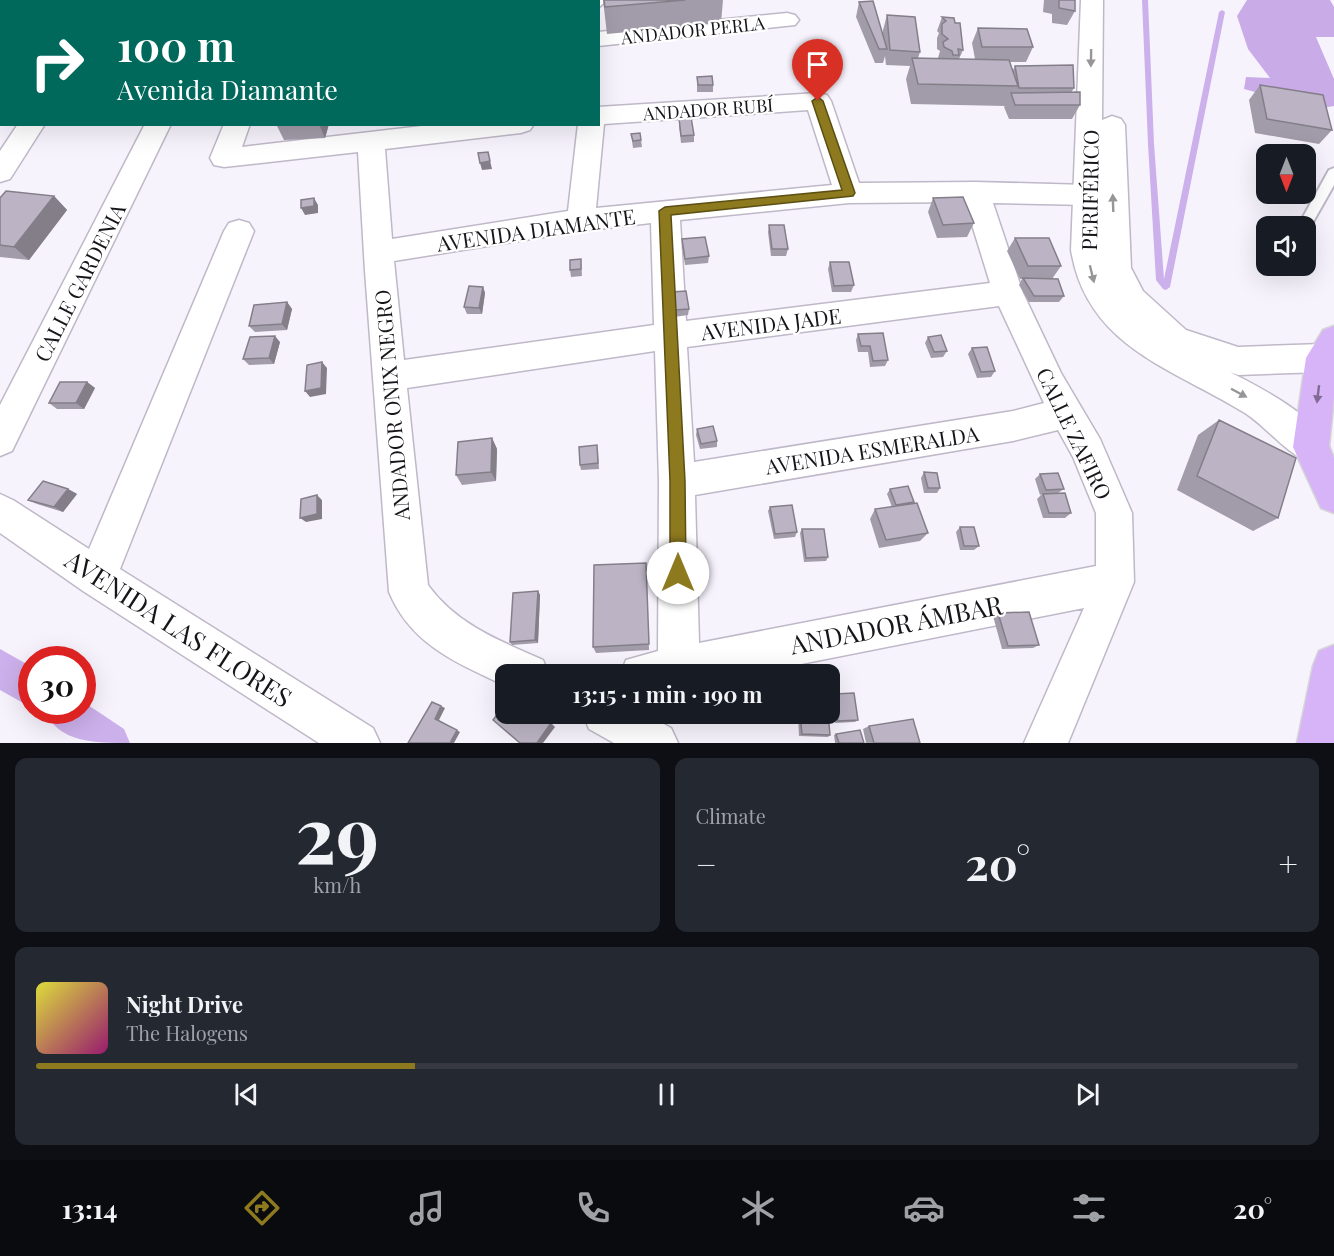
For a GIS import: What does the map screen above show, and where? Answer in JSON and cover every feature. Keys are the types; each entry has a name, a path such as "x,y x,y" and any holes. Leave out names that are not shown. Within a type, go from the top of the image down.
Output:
{"main road":[{"path":"1328,349 1311,447 1334,495"},
{"path":"1325,737 1334,666"}],"street":[{"name":"PERIFÉRICO","path":"1092,0 1086,250 1094,285 1176,339 1238,361 1328,349"},
{"name":"PERIFÉRICO","path":"1111,0 1112,166 1116,268 1127,327 1167,354 1259,404 1311,447"},
{"name":"ANDADOR PERLA","path":"600,39 787,20"},
{"name":"ANDADOR RUBÍ","path":"600,116 818,101 849,193"},
{"path":"0,172 31,126"},
{"name":"CALLE GARDENIA","path":"0,440 157,126"},
{"path":"236,126 224,158 503,126"},
{"path":"581,220 591,126"},
{"name":"ANDADOR ONIX NEGRO","path":"371,141 409,592 425,615 463,645 504,664"},
{"name":"AVENIDA DIAMANTE","path":"379,252 581,220 849,193 976,192 1088,195"},
{"name":"CALLE ZAFIRO","path":"976,192 1008,293 1049,382 1088,450 1114,513 1115,582 1046,743"},
{"path":"665,211 677,481 679,664"},
{"path":"97,576 239,231"},
{"name":"AVENIDA JADE","path":"391,376 670,336 1008,293"},
{"name":"AVENIDA ESMERALDA","path":"677,481 1013,426 1066,413"},
{"name":"AVENIDA LAS FLORES","path":"0,512 358,743"},
{"name":"ANDADOR ÁMBAR","path":"689,664 1115,582"},
{"path":"622,724 656,743"}],"lane":[{"path":"1309,216 1334,173"}],"shaded area":[{"path":"1247,0 1330,0 1334,7 1334,37 1316,37 1334,79 1334,106 1317,109 1244,89 1246,77 1270,78 1248,49 1237,16"}],"building":[{"path":"604,0 685,0 605,7"},
{"path":"1059,0 1075,0 1075,11 1059,8"},
{"path":"873,1 887,49 879,49 859,2"},
{"path":"887,15 915,17 920,52 890,50"},
{"path":"942,17 954,18 955,23 960,23 963,50 958,49 959,55 953,55 952,51 944,47 943,42 948,39 942,34 942,24 946,21"},
{"path":"978,28 1027,29 1033,47 982,47"},
{"path":"912,58 1009,60 1018,86 918,84"},
{"path":"1073,65 1074,88 1019,88 1015,66"},
{"path":"712,76 713,85 698,85 697,77"},
{"path":"1260,85 1323,95 1332,130 1267,119"},
{"path":"1080,92 1080,105 1015,105 1011,93"},
{"path":"691,117 694,135 681,136 679,118"},
{"path":"640,133 641,140 633,141 631,134"},
{"path":"488,152 490,161 480,163 478,153"},
{"path":"6,191 54,196 14,247 0,245 0,198"},
{"path":"963,197 974,223 943,225 933,198"},
{"path":"314,198 314,206 301,208 301,200"},
{"path":"769,225 784,225 788,249 772,249"},
{"path":"705,237 709,256 685,259 682,239"},
{"path":"1015,238 1049,238 1061,266 1028,266"},
{"path":"581,259 581,269 570,270 570,260"},
{"path":"830,262 849,262 854,285 834,286"},
{"path":"1023,278 1058,279 1064,296 1034,296"},
{"path":"469,286 483,287 479,308 464,307"},
{"path":"686,291 689,309 674,310 671,292"},
{"path":"287,302 282,324 249,326 254,305"},
{"path":"883,333 888,360 873,361 870,346 861,346 858,334"},
{"path":"941,335 947,351 934,352 928,337"},
{"path":"275,336 269,358 243,359 250,337"},
{"path":"987,347 995,371 981,372 972,348"},
{"path":"322,362 321,388 305,391 307,365"},
{"path":"60,382 87,382 76,403 49,403"},
{"path":"1219,420 1296,458 1278,518 1197,476"},
{"path":"713,426 717,441 701,444 697,429"},
{"path":"492,438 491,472 456,475 458,442"},
{"path":"597,445 598,463 580,465 579,447"},
{"path":"924,472 937,473 940,488 928,488"},
{"path":"1058,473 1064,489 1046,490 1040,474"},
{"path":"43,481 68,489 54,507 28,500"},
{"path":"908,486 914,502 896,505 890,489"},
{"path":"1065,493 1071,513 1049,513 1043,494"},
{"path":"317,495 317,514 300,518 301,499"},
{"path":"917,503 928,533 886,540 875,509"},
{"path":"792,505 797,532 775,534 770,507"},
{"path":"960,527 974,527 979,546 964,546"},
{"path":"802,529 824,529 828,557 806,558"},
{"path":"646,563 649,644 593,647 594,565"},
{"path":"538,591 535,640 510,642 513,593"},
{"path":"1029,612 1039,645 1008,646 998,613"},
{"path":"854,693 858,720 840,721 840,694"},
{"path":"432,702 441,706 435,719 457,730 450,743 408,743"},
{"path":"913,719 920,743 874,743 869,726"},
{"path":"498,724 550,724 537,743 520,743"},
{"path":"801,724 829,724 830,735 802,734"},
{"path":"860,730 864,743 839,743 836,734"}],"waterway":[{"path":"1145,0 1160,280 1166,287 1222,12"},
{"path":"0,668 18,680"},
{"path":"82,724 110,743"}],"route":[{"path":"678,573 677,481 665,211 849,193 818,101"}]}
